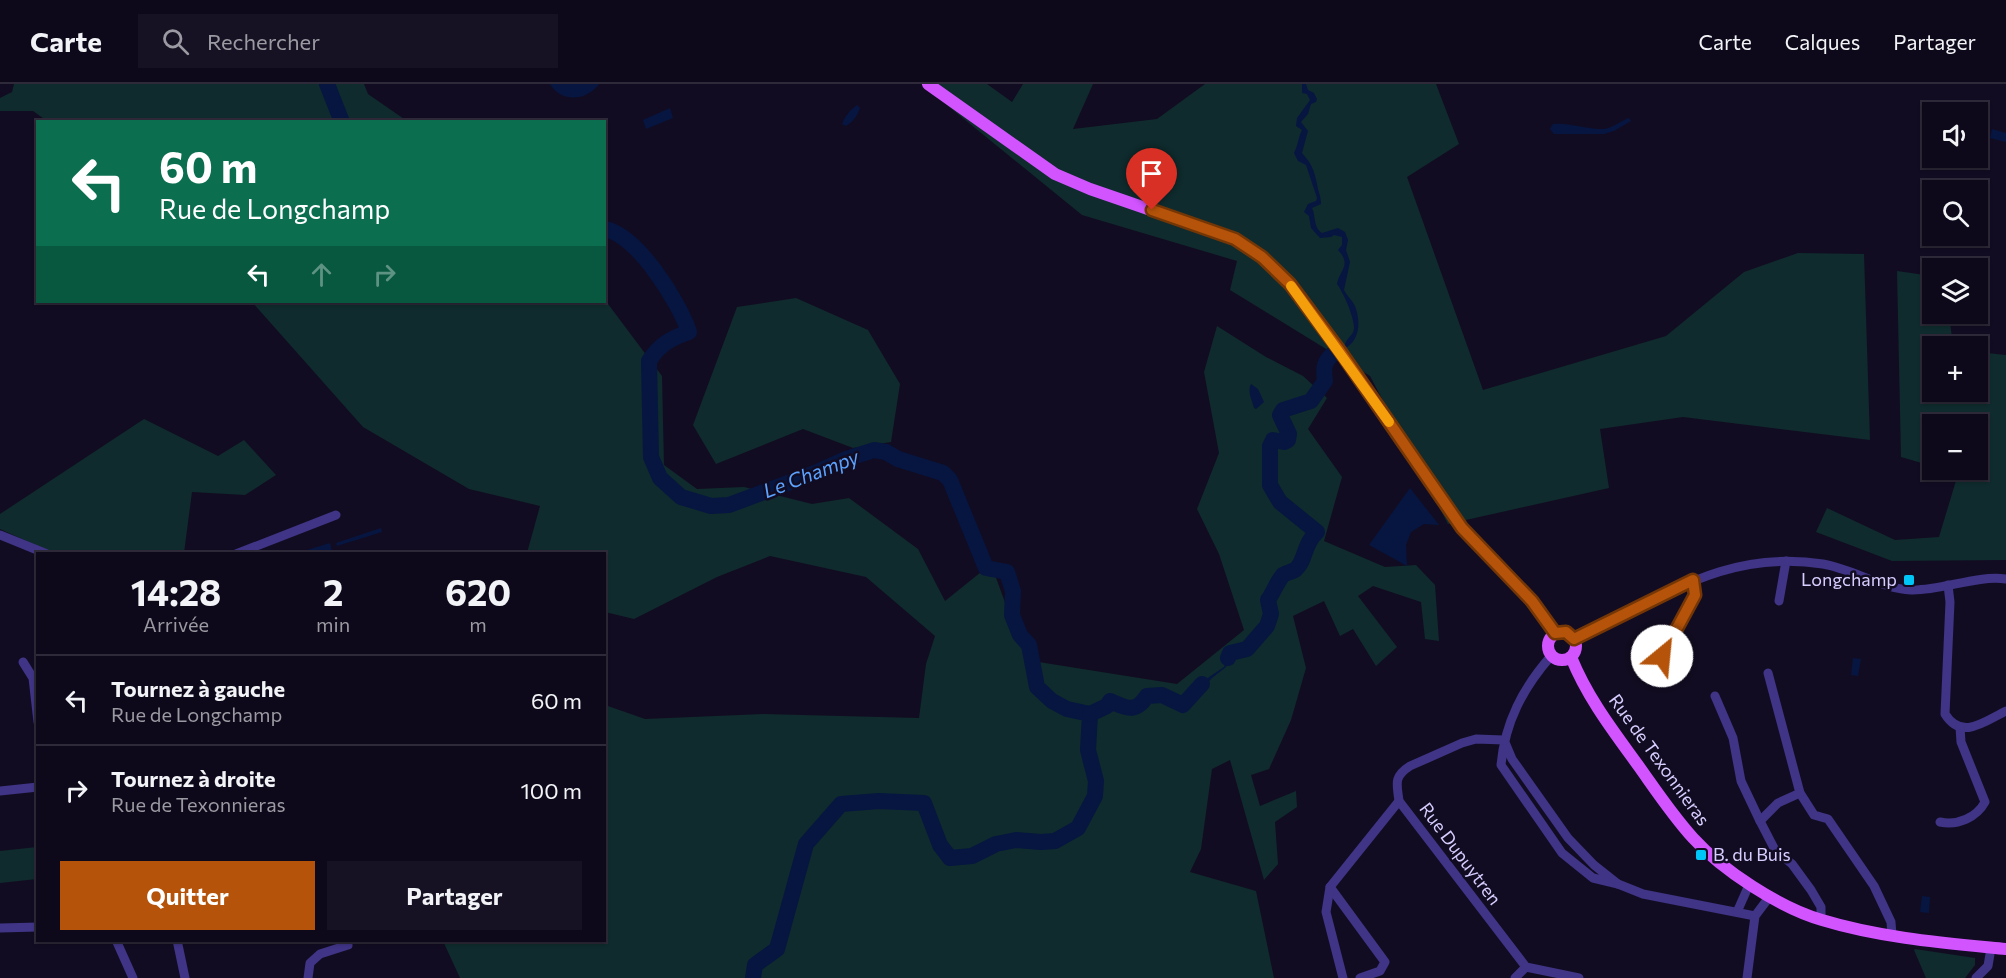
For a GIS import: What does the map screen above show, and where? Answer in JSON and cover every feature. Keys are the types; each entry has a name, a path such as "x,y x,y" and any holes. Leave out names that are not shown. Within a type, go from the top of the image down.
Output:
{"main road":[{"path":"928,84 1055,174 1090,189 1235,239 1262,257 1290,284 1340,351 1462,528 1532,601 1555,633"},
{"path":"1566,632 1574,639 1576,649 1571,657 1561,660 1551,656 1548,643 1555,633 1566,632"},
{"name":"Rue de Texonnieras","path":"1571,657 1580,682 1675,816 1694,839 1749,885 1821,920 1892,935 2006,949"}],"street":[{"path":"241,552 336,515"},
{"path":"0,536 42,552"},
{"path":"1779,602 1786,561"},
{"path":"1574,639 1693,580 1737,566 1786,561 1824,564 1891,587 1911,590 1990,579 2006,579"},
{"path":"1662,656 1695,595 1693,580"},
{"path":"1948,585 1950,602 1945,714 1950,722 1960,728 1975,727 2006,711"},
{"path":"1551,656 1520,701 1510,720 1504,740 1501,765 1562,853 1593,878 1618,884 1643,894 1755,916"},
{"path":"23,662 33,678 36,704"},
{"path":"1768,673 1800,793 1814,815 1828,819 1874,886 1891,922 1892,935"},
{"path":"1714,696 1733,738 1742,781 1760,821 1775,850 1792,864 1811,890 1821,907 1821,920"},
{"path":"1941,822 1952,824 1979,813 1985,802 1961,742 1960,728"},
{"name":"Rue Dupuytren","path":"1504,740 1476,739 1462,743 1410,766 1402,771 1396,781 1400,801 1526,967"},
{"path":"1504,740 1512,759 1568,838 1594,865 1618,884"},
{"path":"0,791 36,787"},
{"path":"1760,821 1778,803 1800,793"},
{"path":"1343,978 1326,912 1330,887 1400,801"},
{"path":"1737,912 1749,885"},
{"path":"1330,887 1385,962 1380,971 1360,978"},
{"path":"1747,978 1755,916 1770,896"},
{"path":"0,928 36,927"},
{"path":"117,942 133,978"},
{"path":"177,942 185,978"},
{"path":"308,978 310,963 320,954 348,945 347,942"},
{"path":"1977,978 1988,966 1991,948"},
{"path":"1515,978 1526,967 1579,978"}],"green space":[{"path":"14,84 364,84 368,94 406,120 46,120 33,111 0,111 0,98 12,92"},
{"path":"921,84 987,84 1012,102 1023,84 1093,84 1073,129 1157,119 1205,84 1436,84 1459,144 1407,177 1483,390 1666,336 1744,272 1798,253 1864,254 1870,440 1683,417 1600,429 1609,488 1448,524 1370,376 1230,290 1237,261 1082,215"},
{"path":"1897,271 1922,275 1922,324 1950,324 1952,336 1922,336 1922,402 1988,402 1988,353 2006,355 2006,560 1892,561 1816,532 1827,508 1895,540 1939,537 1956,480 1988,480 1988,414 1922,414 1922,463 1901,457"},
{"path":"796,298 868,330 900,384 891,442 853,448 803,429 716,464 693,425 737,307"},
{"path":"606,301 662,376 664,465 697,489 744,487 812,504 849,498 918,549 945,601 991,564 1026,660 1177,684 1244,630 1219,554 1197,509 1219,453 1204,372 1217,326 1266,357 1303,376 1327,398 1308,429 1342,477 1324,541 1385,567 1416,565 1435,585 1439,641 1425,639 1421,602 1373,586 1358,596 1397,647 1376,666 1353,629 1340,636 1324,601 1293,616 1306,668 1291,720 1269,769 1251,775 1260,806 1296,791 1297,807 1275,822 1278,864 1264,880 1230,760 1212,769 1201,849 1190,872 1256,891 1274,978 460,978 443,942 606,942 606,705 645,719 763,714 919,718 926,664 935,636 866,577 770,556 717,577 634,619 606,612 606,552 527,552 540,506 469,489 363,427 253,303"},
{"path":"144,419 218,456 244,440 276,475 245,495 192,492 184,552 51,552 0,529 0,514"},
{"path":"36,847 36,879 0,883 0,851"},
{"path":"1915,949 1975,958 1975,965 1965,978 1926,978"}],"water":[{"path":"550,84 599,84 588,94 574,98 561,94"},
{"path":"1302,84 1306,84 1308,90 1314,93 1317,99 1311,104 1308,114 1301,122 1308,131 1302,153 1312,167 1321,198 1321,204 1312,208 1316,225 1322,233 1338,228 1345,232 1348,240 1346,250 1350,262 1344,290 1355,306 1358,330 1353,341 1344,349 1342,347 1352,333 1354,324 1351,312 1337,284 1345,263 1338,250 1342,245 1342,237 1334,235 1320,238 1311,228 1309,216 1304,212 1308,204 1316,201 1317,198 1306,165 1298,161 1294,153 1302,130 1296,126 1297,118 1310,100 1307,94 1302,93"},
{"path":"857,105 860,108 855,118 846,126 842,124 848,113"},
{"path":"670,108 673,118 646,129 643,120"},
{"path":"1629,118 1631,121 1604,134 1554,134 1550,129 1553,124 1558,124 1606,129"},
{"path":"1992,129 2006,133 2006,142 1990,138"},
{"path":"1332,355 1327,366 1328,378 1322,386 1325,381 1325,363"},
{"path":"1251,384 1258,389 1264,402 1256,409 1250,396"},
{"path":"1319,390 1313,405 1290,410 1283,415 1292,429 1292,441 1284,446 1274,444 1271,472 1275,489 1281,497 1313,522 1321,535 1316,536 1309,543 1300,570 1288,574 1274,594 1270,605 1274,613 1261,638 1247,650 1231,656 1226,667 1212,678 1190,704 1181,707 1157,697 1146,700 1145,706 1125,712 1111,704 1095,716 1092,737 1099,780 1097,801 1080,829 1071,836 1060,841 1048,843 999,846 958,864 947,861 938,847 941,843 947,854 958,860 1008,841 1055,841 1078,828 1095,796 1096,781 1088,750 1090,714 1107,706 1110,701 1133,708 1147,696 1152,695 1165,697 1183,705 1209,677 1224,667 1230,653 1247,649 1267,626 1271,614 1269,599 1273,589 1283,575 1299,565 1310,540 1317,532 1300,515 1284,504 1273,489 1271,478 1270,454 1271,446 1273,440 1284,442 1288,440 1289,433 1280,415 1283,410 1311,401"},
{"path":"1410,488 1439,525 1424,524 1411,532 1406,545 1407,566 1369,545"},
{"path":"381,528 382,532 337,546 336,543"},
{"path":"330,543 332,551 304,552"},
{"path":"1853,658 1861,659 1858,676 1851,675"},
{"path":"1922,896 1930,897 1929,913 1920,912"}],"waterway":[{"name":"Le Champy","path":"327,84 341,120"},
{"name":"Le Champy","path":"606,230 630,243 643,256 676,304 689,332 666,343 649,361 651,457 660,478 681,497 711,506 729,505 874,450 886,452 898,459 943,473 950,480 986,568 1007,572 1013,591 1012,615 1020,635 1029,645 1037,687 1052,701 1067,709 1090,714 1088,750 1096,781 1095,796 1078,828 1055,841 1016,840 996,844 972,856 950,858 940,845 924,803 879,801 841,804 806,844 777,949 755,965 753,978"},
{"path":"1228,658 1230,653 1247,649 1267,626 1271,614 1268,600 1283,575 1299,566 1310,541 1317,532 1280,502 1270,485 1270,446 1273,440 1284,442 1288,440 1289,434 1280,415 1283,410 1311,401 1325,381 1324,367 1327,360 1337,351"},
{"path":"1090,714 1107,706 1110,701 1130,708 1135,707 1147,696 1162,695 1183,705 1202,684"}],"slow traffic":[{"path":"1291,286 1389,422"}],"place":[{"name":"Longchamp","path":"1909,580"},
{"name":"B. du Buis","path":"1701,855"}],"route":[{"path":"1152,210 1235,239 1262,257 1290,284 1340,351 1462,528 1532,601 1555,633 1566,632 1574,639 1582,633 1693,580 1695,595 1662,656"}]}
